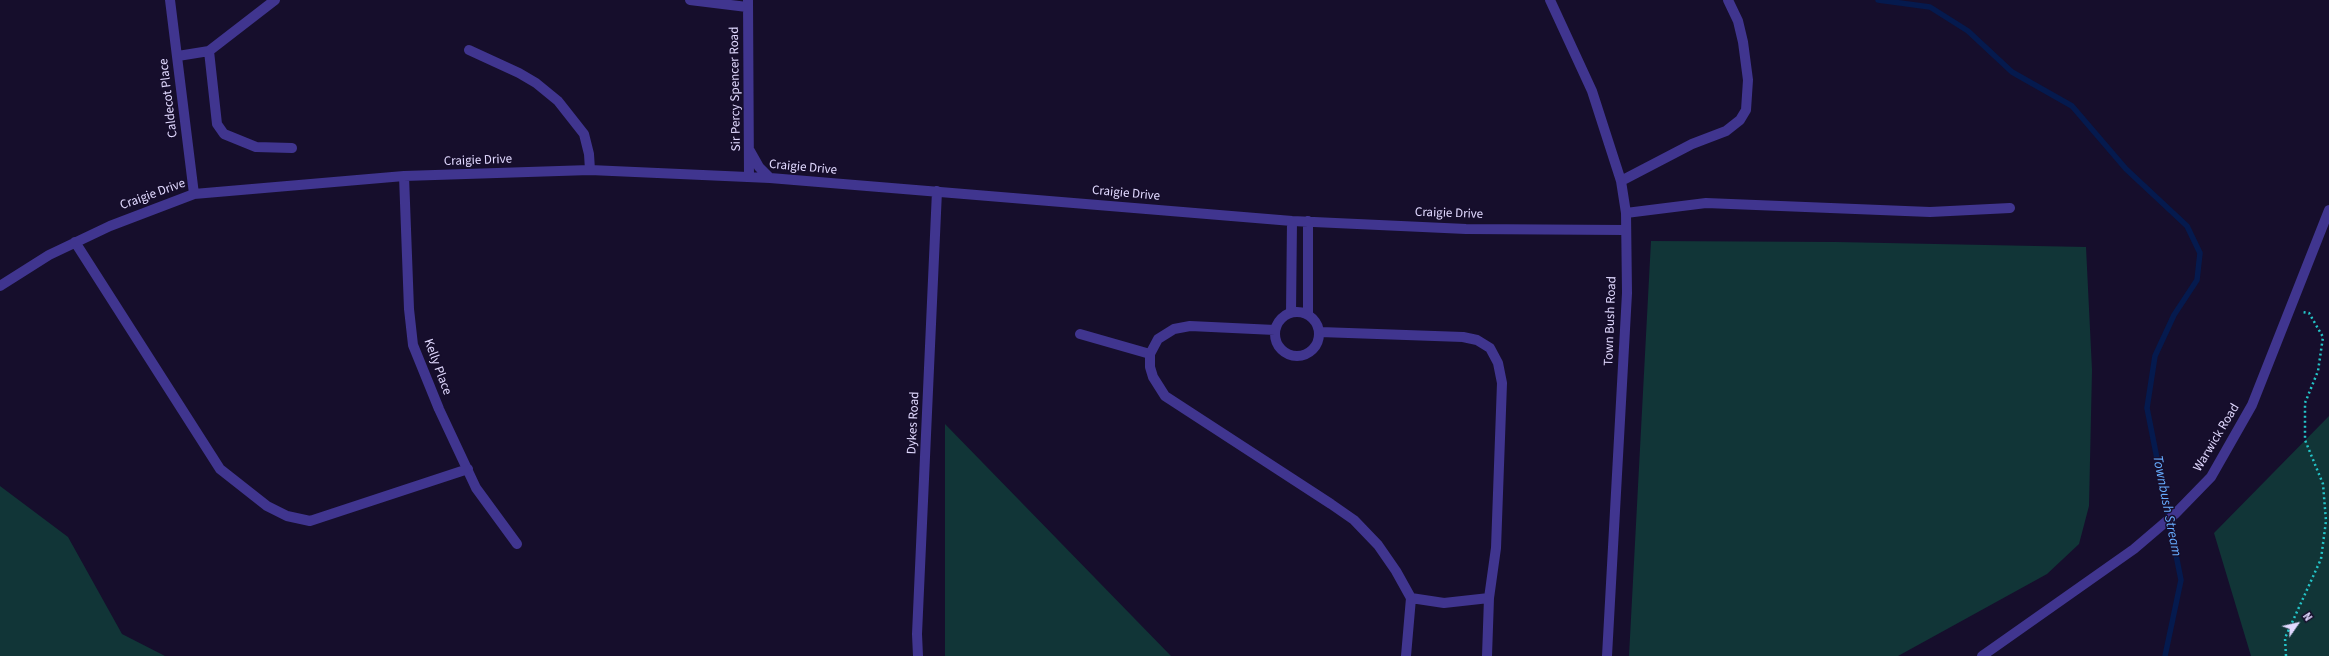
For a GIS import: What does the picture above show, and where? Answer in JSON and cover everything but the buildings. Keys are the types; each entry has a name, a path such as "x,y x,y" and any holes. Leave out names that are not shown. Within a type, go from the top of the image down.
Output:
{"street":[{"name":"Caldecot Place","path":"170,0 194,194"},
{"path":"178,56 209,51 275,0"},
{"path":"690,0 748,3"},
{"name":"Town Bush Road","path":"1550,0 1592,92 1621,181 1626,213 1625,230 1627,293 1607,656"},
{"path":"1621,181 1692,144 1726,131 1743,115 1746,110 1748,80 1743,42 1738,21 1728,0"},
{"name":"Sir Percy Spencer Road","path":"748,3 749,177"},
{"path":"469,50 519,72 536,83 558,101 584,134 590,154 590,170"},
{"path":"209,51 218,128 224,134 256,147 292,148"},
{"path":"750,151 759,167 770,178"},
{"name":"Craigie Drive","path":"0,286 49,255 75,242 110,226 194,194 404,176 590,170 749,177 937,191 1292,221 1466,229 1625,230"},
{"name":"Kelly Place","path":"404,176 409,309 413,345 439,409 476,488 517,544"},
{"name":"Dykes Road","path":"918,656 917,634 937,191"},
{"path":"1626,213 1706,202 1930,212 2010,208"},
{"name":"Warwick Road","path":"1982,656 2134,549 2175,514 2211,477 2252,404 2288,310 2329,210"},
{"path":"1291,313 1292,221"},
{"path":"1308,221 1308,315"},
{"path":"75,242 220,469 267,506 287,516 310,521 468,469"},
{"path":"1291,313 1308,315 1315,321 1320,332 1318,343 1314,349 1303,356 1296,356 1282,350 1278,344 1275,330 1284,317 1291,313"},
{"path":"1275,330 1190,326 1174,329 1158,339 1150,354 1150,367 1153,377 1165,396 1354,520 1378,545 1396,570 1411,598 1406,656"},
{"path":"1320,332 1463,337 1477,340 1490,348 1498,363 1502,383 1496,548 1489,598 1487,656"},
{"path":"1080,334 1150,354"},
{"path":"1411,598 1444,603 1489,598"}],"path":[{"path":"2286,656 2286,638 2321,559 2326,521 2323,484 2305,440 2305,403 2318,371 2322,337 2309,313 2288,310"}],"green space":[{"path":"1651,241 1836,242 2086,247 2092,370 2089,506 2079,544 2047,574 1898,656 1629,656"},
{"path":"2329,416 2329,656 2251,656 2214,533"},
{"path":"945,424 1171,656 945,656"},
{"path":"0,486 68,537 122,634 165,656 0,656"}],"waterway":[{"name":"Townbush Stream","path":"1878,0 1930,7 1968,31 2012,72 2072,106 2126,169 2187,226 2200,253 2197,280 2174,315 2155,356 2147,408 2181,580 2165,656"}]}
